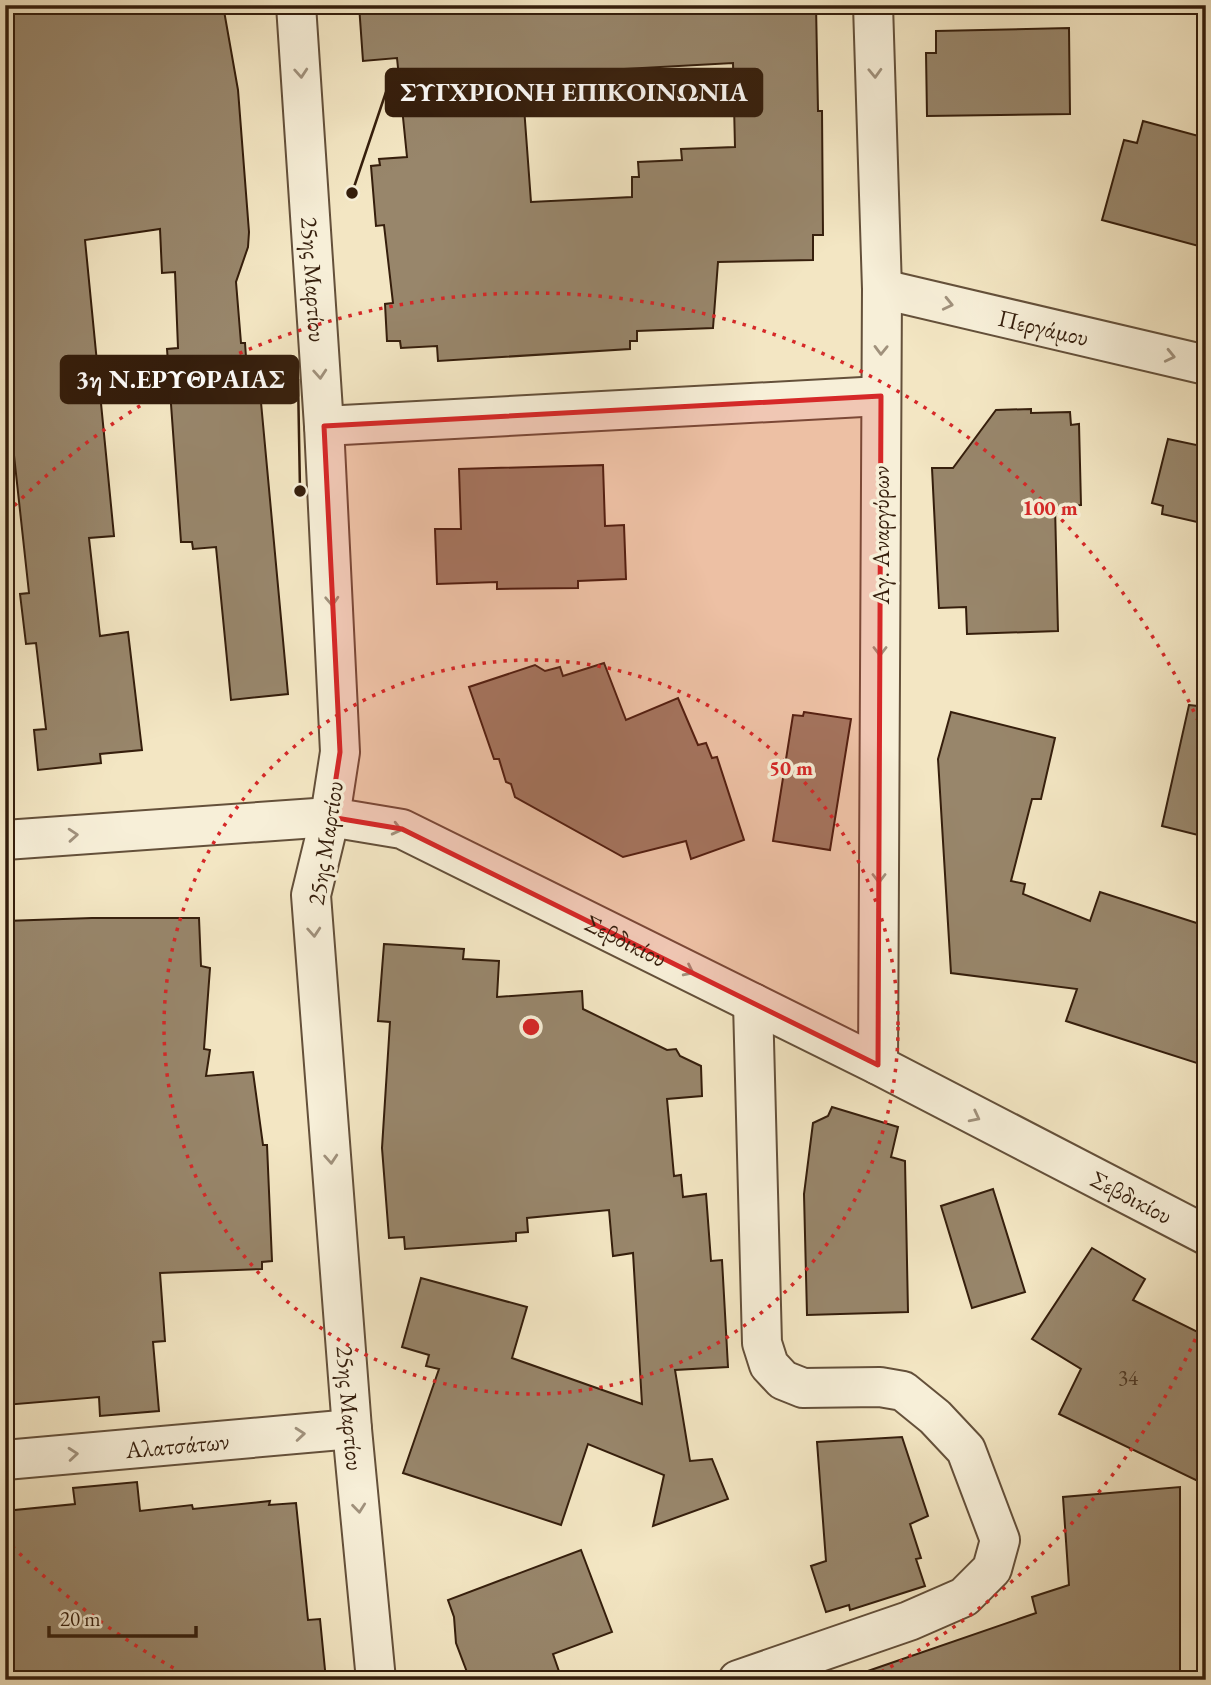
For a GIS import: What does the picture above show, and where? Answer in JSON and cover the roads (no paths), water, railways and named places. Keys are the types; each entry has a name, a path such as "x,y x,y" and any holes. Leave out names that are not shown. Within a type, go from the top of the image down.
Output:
{"street":[{"name":"25ης Μαρτίου","path":"296,5 324,426 340,752 330,817 311,895 352,1429 376,1680"},
{"name":"Αγ. Αναργύρων","path":"873,5 882,289 878,1065"},
{"name":"Περγάμου","path":"882,289 1206,365"},
{"path":"324,426 881,396"},
{"name":"Σεβδικίου","path":"5,840 330,817 402,829 878,1065 1206,1235"},
{"path":"738,1680 909,1621 964,1597 992,1569 1000,1540 966,1450 935,1417 903,1391 880,1387 803,1388 783,1380 769,1365 762,1343 753,1003"},
{"name":"Αλατσάτων","path":"5,1460 352,1429"}],"place":[{"name":"ΣΥΓΧΡΙΟΝΗ ΕΠΙΚΟΙΝΩΝΙΑ","path":"352,193"},
{"name":"3η Ν.ΕΡΥΘΡΑΙΑΣ","path":"300,491"}]}
